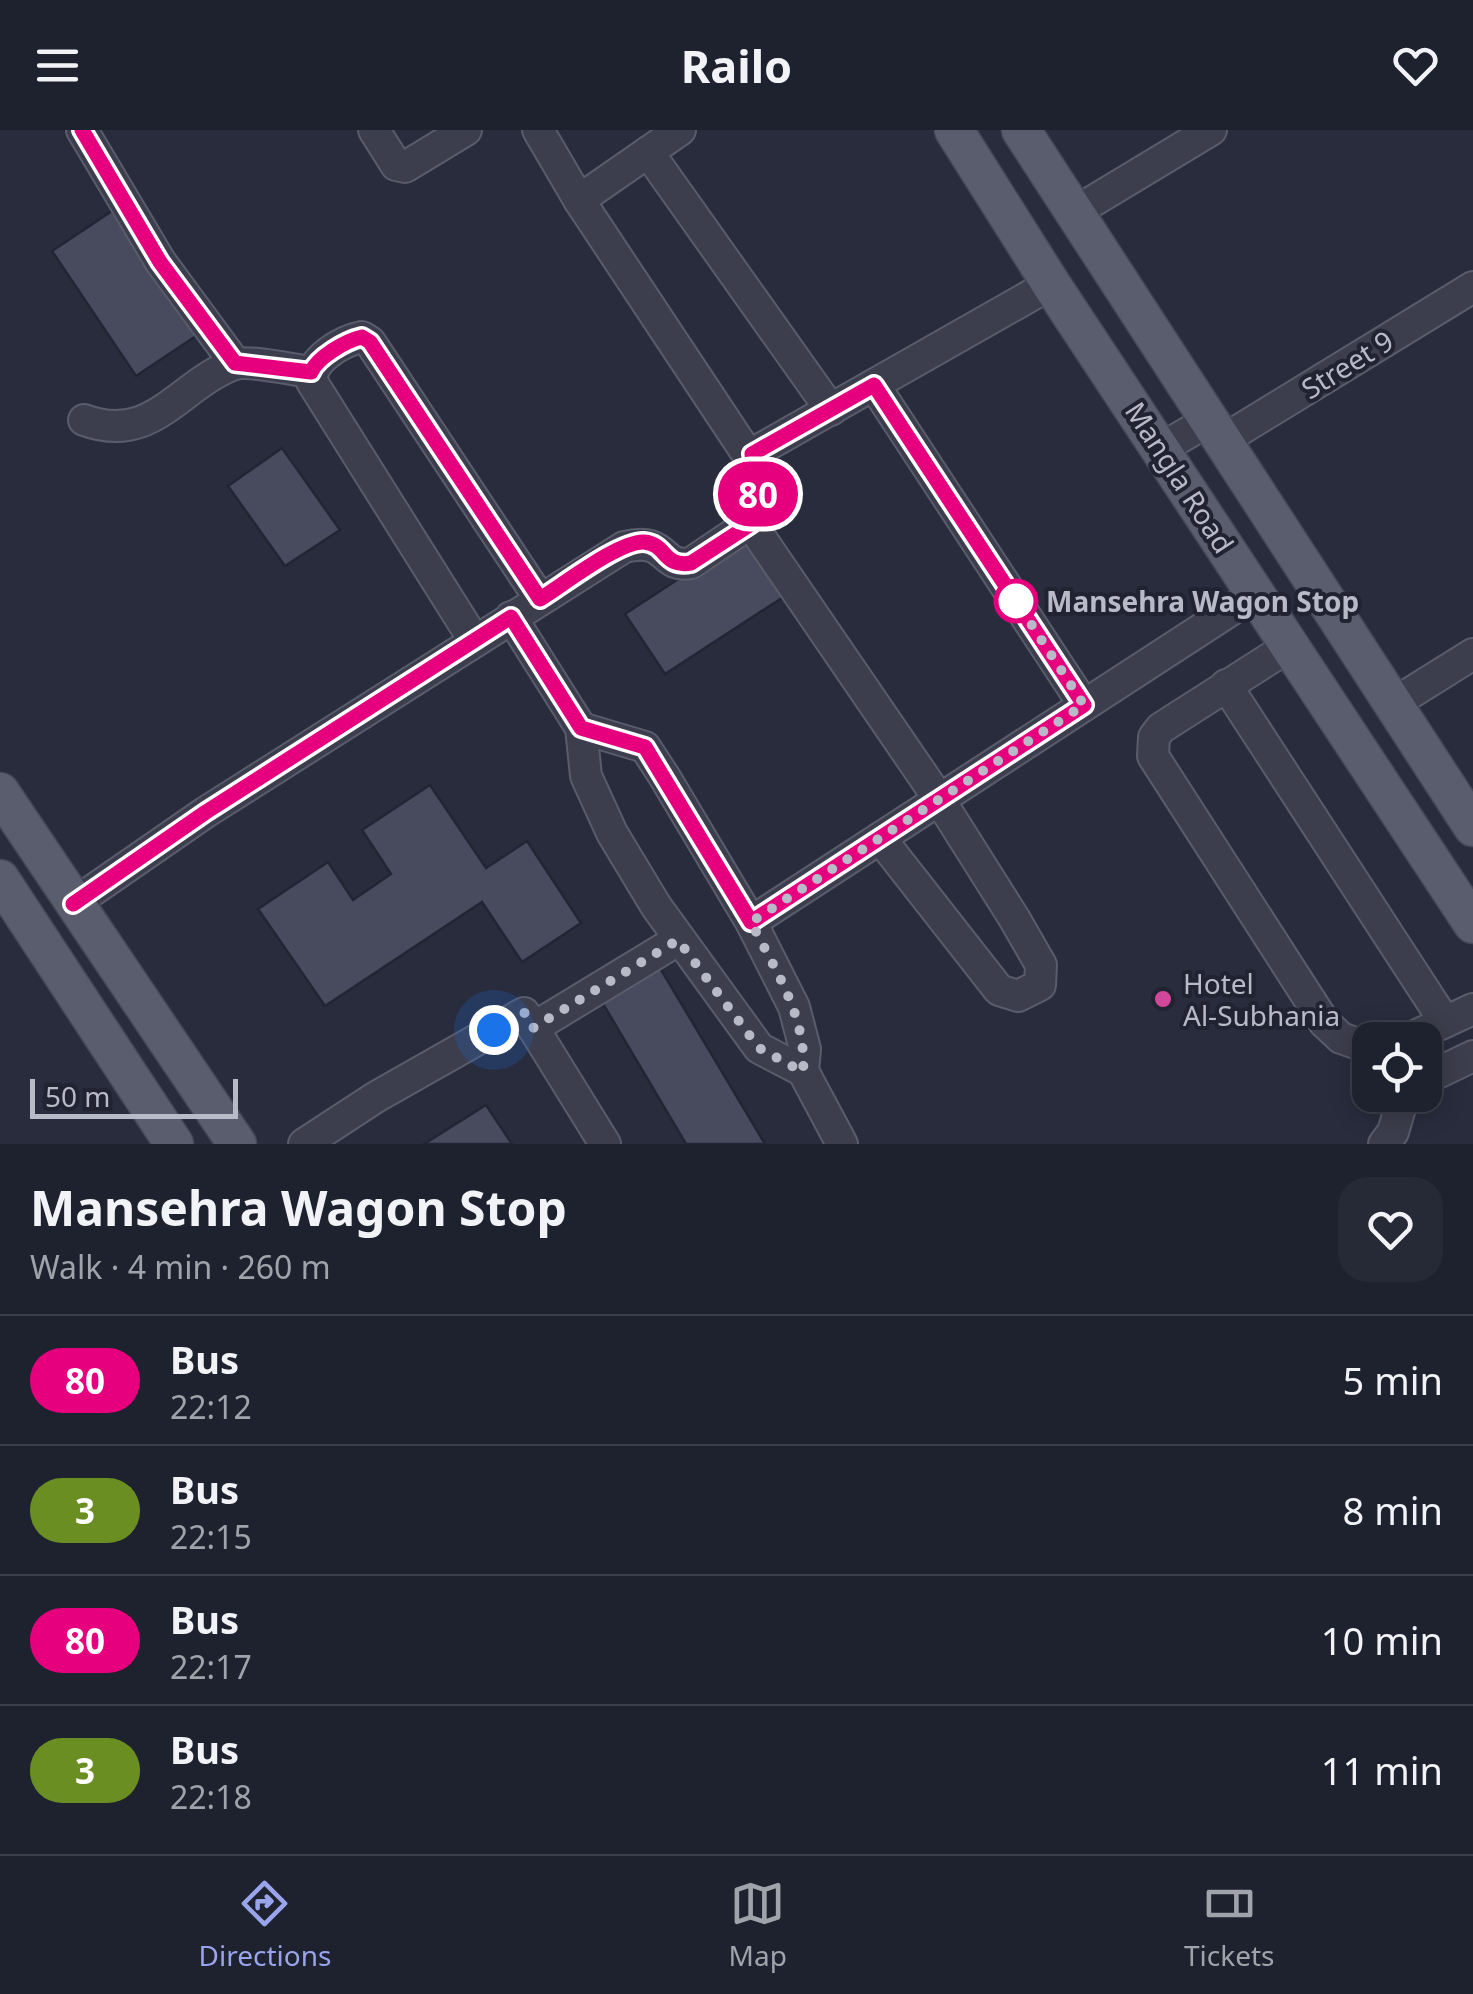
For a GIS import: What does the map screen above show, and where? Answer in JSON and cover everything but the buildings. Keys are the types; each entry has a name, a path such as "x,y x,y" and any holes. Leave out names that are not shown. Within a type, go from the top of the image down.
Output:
{"main road":[{"name":"Mangla Road","path":"954,130 1051,284 1473,924"},
{"name":"Mangla Road","path":"1021,130 1473,827"},
{"path":"0,792 225,1139"},
{"path":"0,880 174,1144"}],"street":[{"path":"82,130 160,262 235,363"},
{"path":"374,130 396,165 405,167 466,130"},
{"path":"73,904 206,812 624,547 644,542 662,550 669,561 691,563 758,518 752,454 744,449 579,200 538,130"},
{"path":"579,200 680,130"},
{"path":"1075,212 1211,130"},
{"path":"648,152 831,410"},
{"path":"752,454 1051,284"},
{"name":"Street 9","path":"1162,448 1214,432 1473,287"},
{"path":"474,640 312,382 315,364 352,339 362,337 370,342 540,599"},
{"path":"84,420 115,428 144,421 235,363 311,372"},
{"path":"874,385 1084,705"},
{"path":"751,524 939,799 1041,965 1040,985 1018,996 999,990 880,838"},
{"path":"751,922 1257,593"},
{"path":"511,617 581,728 586,776 612,833 678,940 759,1048 803,1072 842,1144"},
{"path":"1291,645 1161,728 1154,738 1153,756 1324,1022 1341,1038 1352,1042"},
{"path":"1393,704 1473,654"},
{"path":"1226,685 1459,1015"},
{"path":"581,728 645,747 751,922 794,1006 805,1048 803,1072"},
{"path":"533,1028 678,940"},
{"path":"304,1144 376,1097 524,1012 605,1144"},
{"path":"1442,1071 1473,1056"},
{"path":"1384,1144 1394,1132 1399,1112"}],"bus line":[{"name":"80","path":"73,904 206,812 511,617 581,728 645,747 751,922 1084,705 874,385 752,454 758,518 691,563 669,561 662,550 644,542 624,547 540,599 370,342 362,337 352,339 315,364 311,372 235,363 160,262 82,130"}],"place":[{"name":"Mansehra Wagon Stop","path":"1016,601"},
{"name":"Hotel Al-Subhania","path":"1163,999"}],"route":[{"path":"494,1030 524,1012 533,1028 678,940 759,1048 803,1072 805,1048 794,1006 751,922 1084,705 1016,601"}]}
